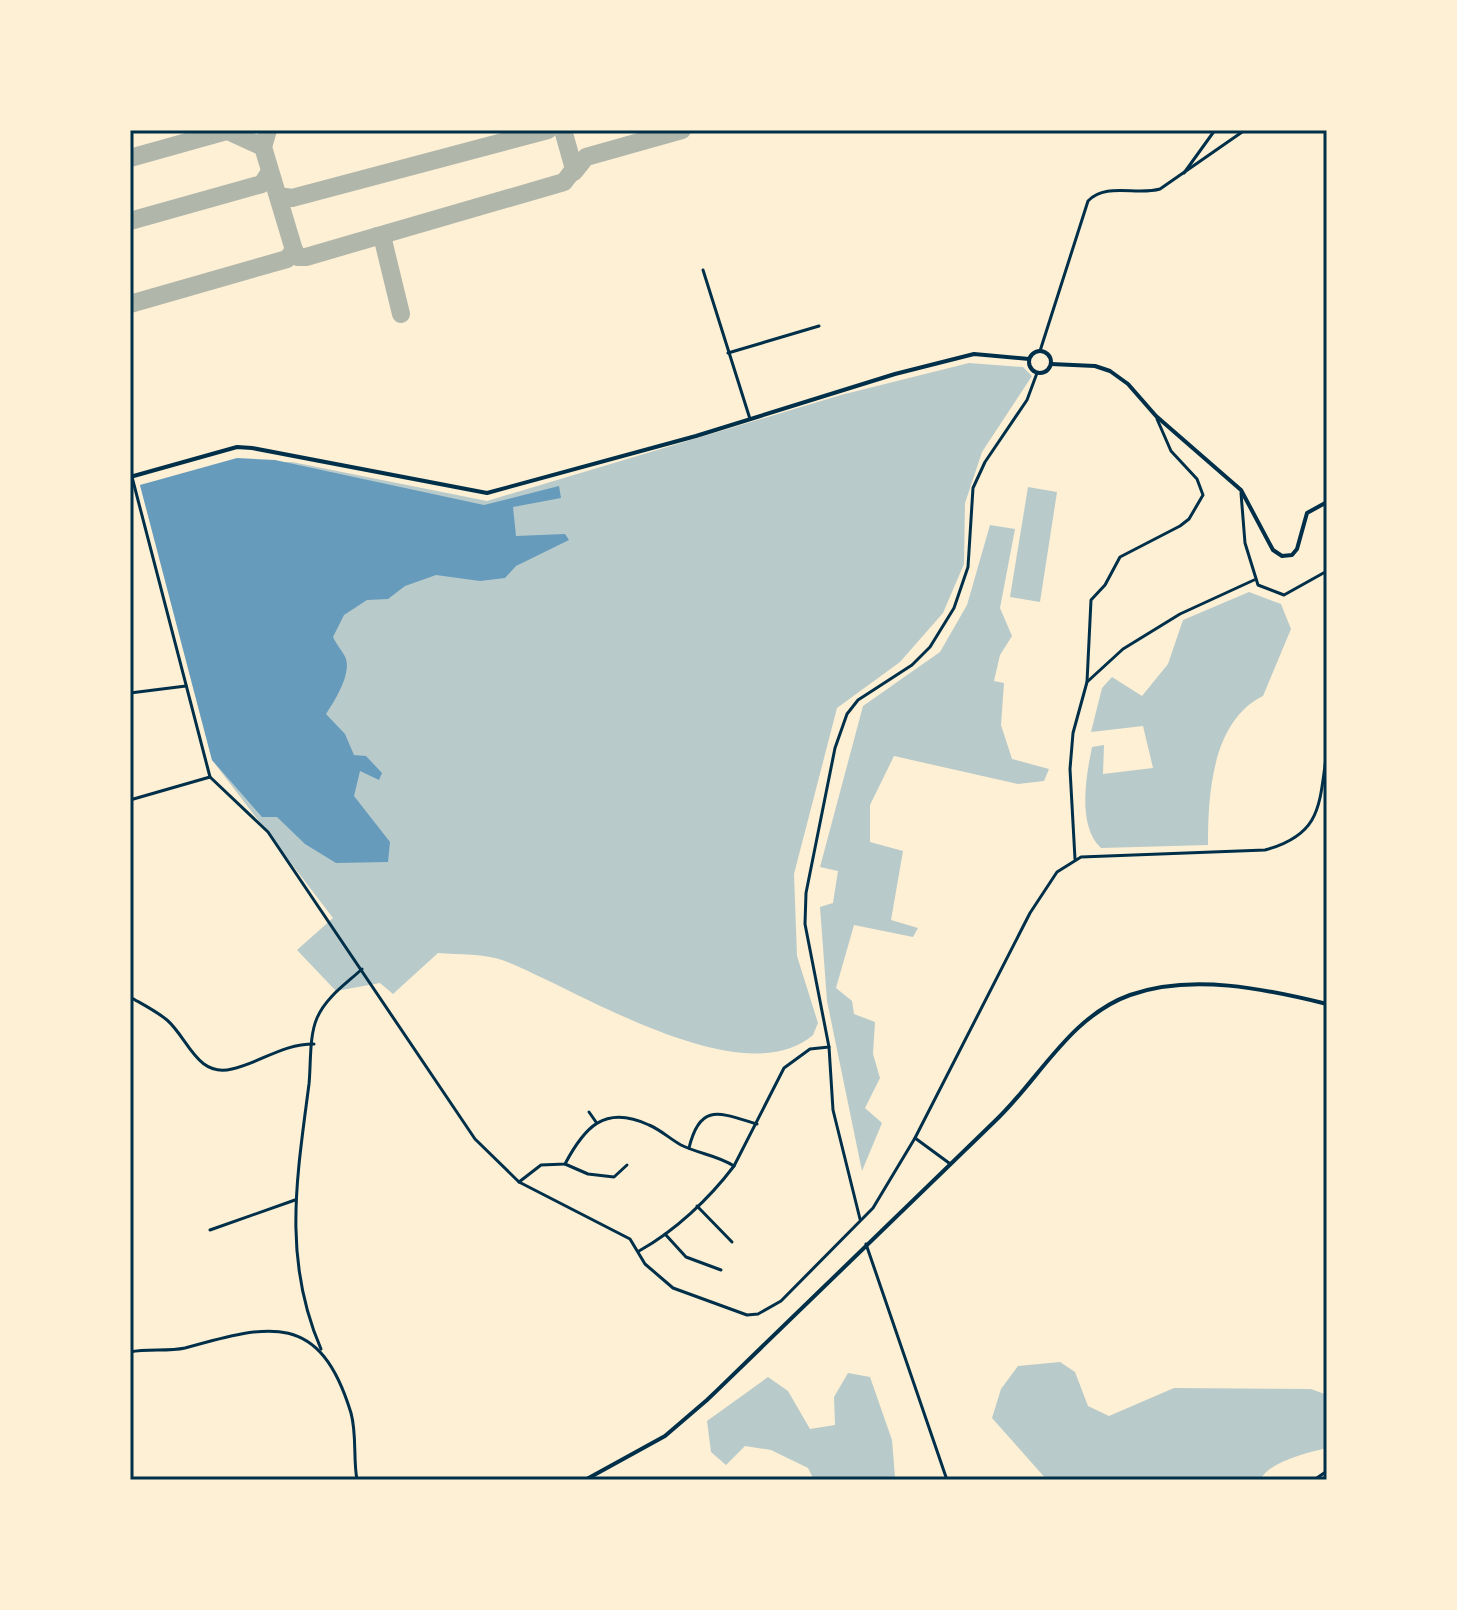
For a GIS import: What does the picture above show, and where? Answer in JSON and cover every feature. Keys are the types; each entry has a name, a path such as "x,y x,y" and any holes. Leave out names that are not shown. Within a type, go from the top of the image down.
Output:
{"street":[{"path":"1182,176 1215,130"},
{"path":"1245,130 1182,176 1150,192 1104,191 1088,201 1040,351 1029,359 974,354 895,374 750,419 487,493 237,447 131,477 210,777 268,832 475,1139 519,1182 630,1239 645,1264 673,1288 747,1315 758,1314 792,1291 873,1208 915,1138 1030,913 1057,872 1075,859 1265,850 1292,843 1305,832 1317,812 1327,751"},
{"path":"703,270 750,419"},
{"path":"728,353 819,326"},
{"path":"1040,351 1050,357 1051,364"},
{"path":"1029,359 1031,369 1037,373 1044,372 1051,364 1077,364 1110,371 1128,384 1156,416 1241,490 1273,550 1282,556 1292,555 1297,549 1307,513 1314,506 1327,502"},
{"path":"861,1221 833,1110 829,1047 805,924 806,893 835,748 847,714 858,700 912,665 930,647 954,608 968,567 973,488 985,462 1027,400 1037,373"},
{"path":"1075,859 1070,769 1073,733 1087,682 1091,600 1105,585 1120,557 1180,526 1189,519 1203,495 1197,479 1171,451 1156,416"},
{"path":"1241,490 1245,543 1254,580 1265,589 1284,595 1327,571"},
{"path":"1087,682 1123,649 1180,614 1254,580"},
{"path":"130,693 186,686"},
{"path":"130,800 210,777"},
{"path":"357,1480 350,1412 321,1349 301,1283 293,1232 315,1022 323,1007 362,969"},
{"path":"585,1480 674,1429 995,1122 1084,1023 1118,1000 1154,989 1192,986 1250,989 1327,1004"},
{"path":"130,997 168,1021 197,1060 213,1069 231,1070 295,1043 314,1044"},
{"path":"638,1251 665,1234 697,1206 734,1166 784,1068 810,1049 829,1047"},
{"path":"589,1112 596,1122"},
{"path":"689,1148 693,1130 709,1115 721,1113 757,1124"},
{"path":"565,1164 580,1136 596,1122 641,1121 689,1148 719,1157 734,1166"},
{"path":"915,1138 949,1163"},
{"path":"519,1182 541,1165 565,1164 588,1174 614,1177 627,1165"},
{"path":"210,1230 295,1200"},
{"path":"697,1206 732,1242"},
{"path":"665,1234 686,1257 721,1270"},
{"path":"866,1244 947,1480"},
{"path":"130,1352 180,1349 225,1334 265,1329 292,1335 321,1349"},
{"path":"1314,1480 1327,1471"}],"shaded area":[{"path":"969,363 1023,367 1032,376 982,452 965,503 964,564 943,613 900,662 837,708 794,874 797,956 818,1023 813,1035 782,1050 745,1053 703,1046 615,1013 505,961 480,955 438,953 393,994 380,983 336,991 297,950 333,918 212,760 140,485 251,462 292,462 487,501 841,395"},
{"path":"1028,487 1057,492 1040,602 1010,597"},
{"path":"990,525 1015,529 1000,608 1012,636 1000,655 994,681 1004,683 1001,725 1012,759 1049,769 1044,781 1018,784 894,756 870,805 870,842 903,851 891,920 918,928 913,937 854,925 836,988 852,1001 854,1014 875,1022 873,1054 880,1078 865,1108 882,1123 862,1171 827,1001 820,907 833,903 838,871 820,867 863,706 940,652 967,605"},
{"path":"1249,592 1281,604 1291,629 1263,696 1246,707 1223,741 1212,782 1208,845 1101,848 1093,838 1086,814 1086,786 1092,747 1104,745 1103,774 1153,768 1143,726 1091,732 1102,688 1112,677 1142,696 1168,664 1183,620"},
{"path":"1060,1362 1075,1372 1088,1406 1109,1416 1174,1388 1311,1389 1327,1395 1327,1448 1280,1463 1260,1480 1047,1480 992,1418 1001,1389 1018,1366"},
{"path":"848,1373 870,1377 892,1440 895,1477 892,1480 814,1480 808,1468 771,1450 745,1446 726,1465 711,1452 707,1421 768,1377 788,1391 810,1429 835,1425 834,1397"}],"water":[{"path":"237,458 275,460 484,505 559,486 561,498 513,507 516,536 565,534 569,540 516,566 505,578 480,581 436,575 405,586 388,599 367,600 344,615 333,637 347,665 341,688 326,714 345,734 354,755 366,756 382,773 379,780 360,771 354,796 390,842 388,862 336,863 305,844 277,817 262,817 212,760 140,485"}],"taxiway":[{"path":"130,158 230,130"},
{"path":"228,131 263,147 268,130"},
{"path":"279,196 292,198 548,130"},
{"path":"294,250 298,257 306,257 564,182 574,169 563,130"},
{"path":"574,172 586,157 682,130"},
{"path":"130,304 287,259 294,250 263,147"},
{"path":"130,221 262,184 269,173"},
{"path":"377,236 383,240 401,314"}]}
